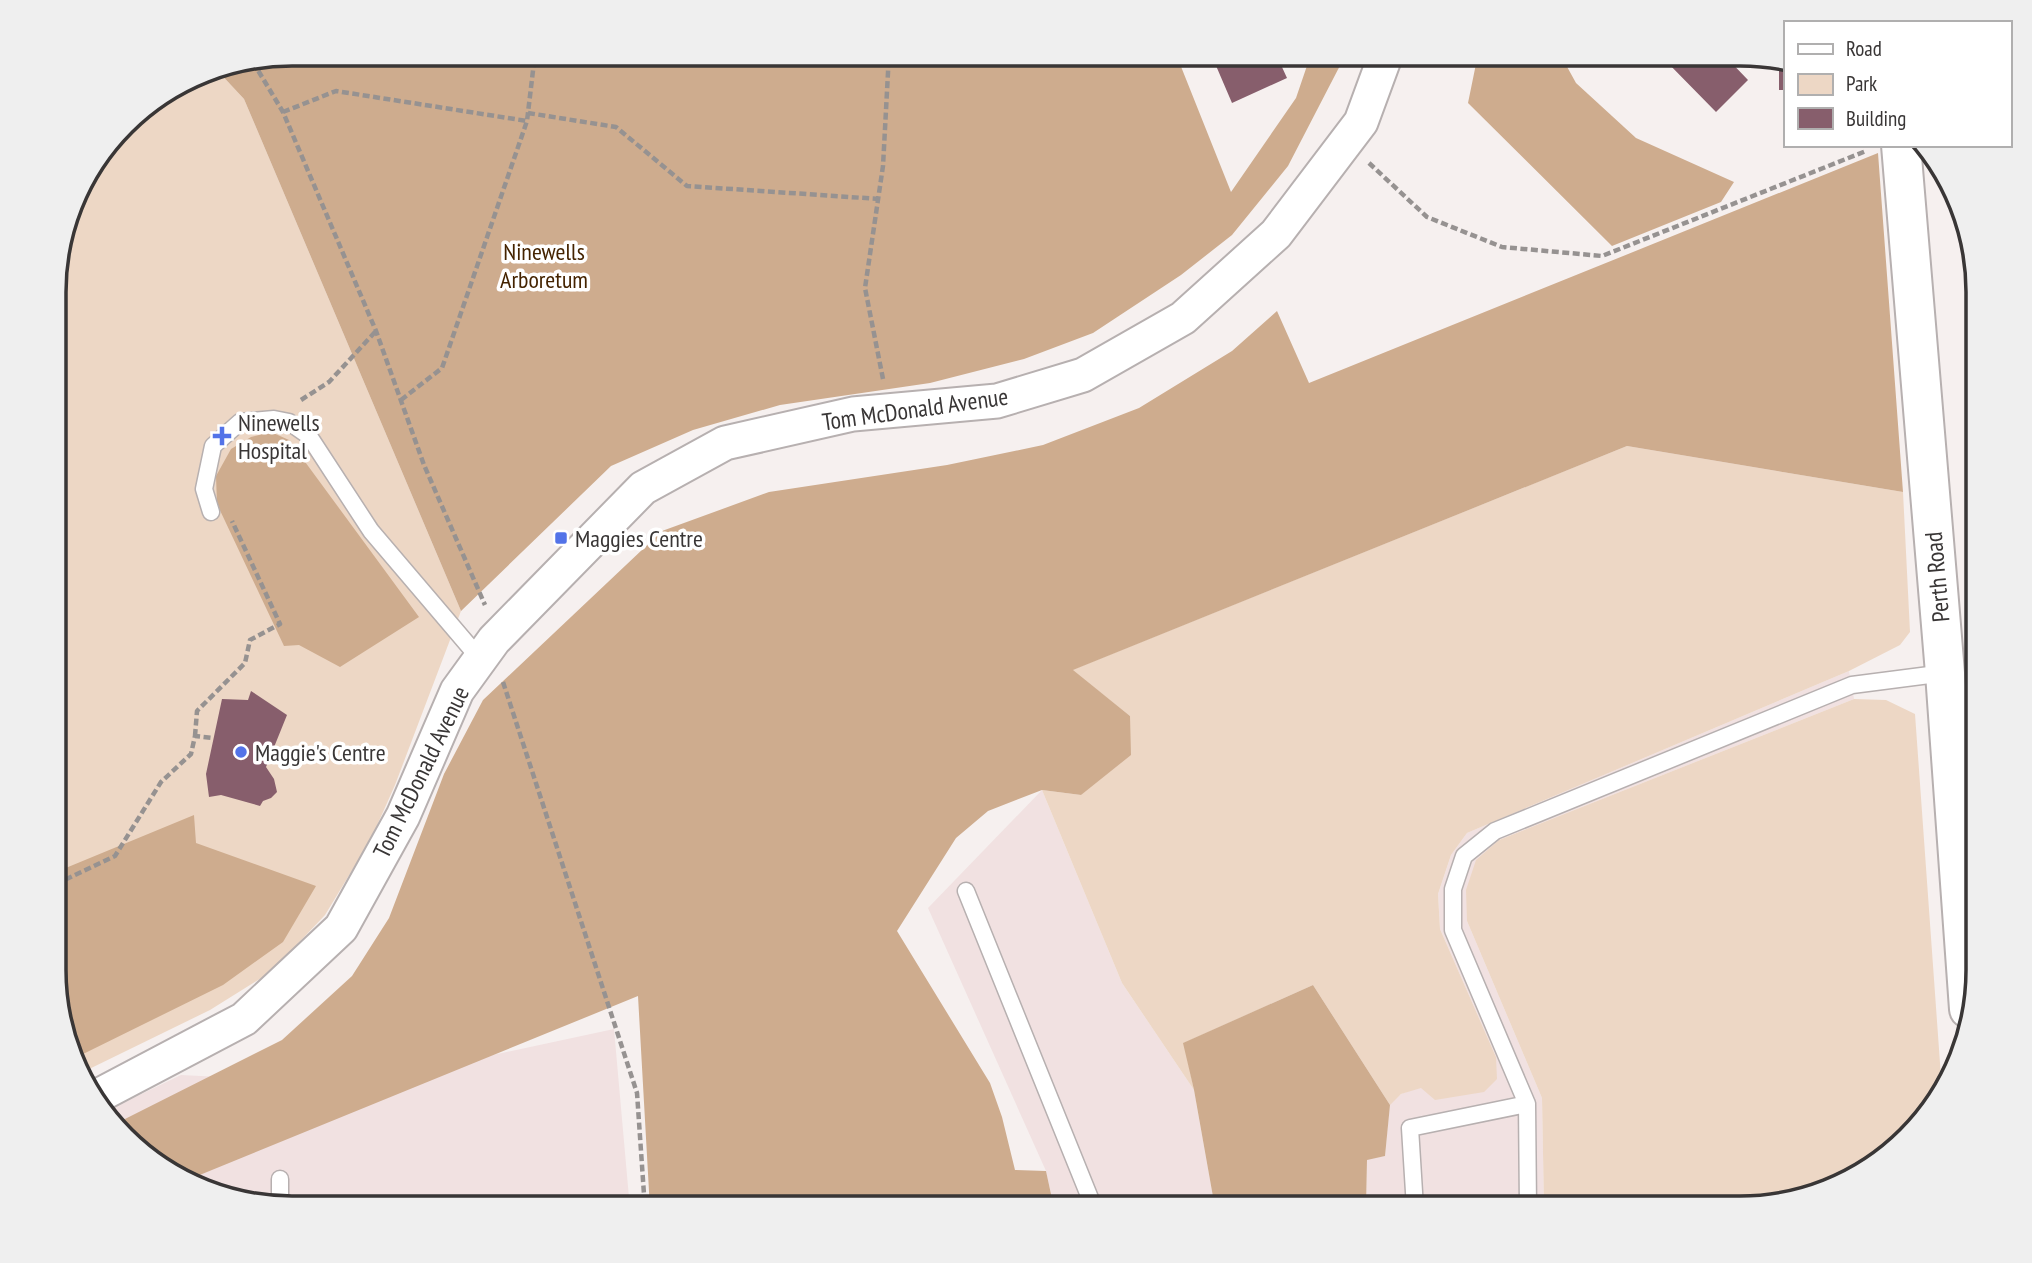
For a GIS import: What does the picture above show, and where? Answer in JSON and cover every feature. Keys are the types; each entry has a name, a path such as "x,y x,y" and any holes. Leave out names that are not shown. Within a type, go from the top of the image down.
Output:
{"street":[{"name":"Tom McDonald Avenue","path":"103,1093 244,1019 341,929 402,816 457,691 489,647 643,488 725,443 853,414 997,401 1083,375 1183,318 1276,234 1361,122 1382,66"},
{"name":"Perth Road","path":"1889,147 1965,884"}],"lane":[{"path":"220,512 204,489 213,446 240,422 274,418 289,422 309,436 372,531 489,647"},
{"path":"1528,1196 1528,1104 1453,930 1453,889 1464,856 1495,831 1852,685 1945,673"},
{"path":"966,891 1089,1196"},
{"path":"1414,1196 1410,1128 1528,1104"},
{"path":"280,1179 280,1196"}],"path":[{"path":"401,400 442,368 527,121 533,67"},
{"path":"887,67 883,166 865,288 889,411"},
{"path":"258,70 283,112 376,331 489,647 496,660 637,1093 644,1196"},
{"path":"283,112 336,91 527,121"},
{"path":"528,113 616,127 687,186 879,199"},
{"path":"1346,142 1426,217 1502,247 1602,256 1886,147"},
{"path":"274,418 329,382 376,331"},
{"path":"66,879 115,856 161,782 191,754 197,711 245,663 250,640 280,624 220,512"},
{"path":"195,736 214,738"}],"shaded area":[{"path":"1849,671 1854,699 1499,840 1467,921 1542,1098 1544,1196 1366,1196 1367,1159 1385,1156 1390,1104 1401,1094 1496,1057 1440,929 1438,894 1451,855 1467,833"},
{"path":"1042,790 1122,983 1194,1090 1213,1196 1051,1196 1046,1171 928,908"},
{"path":"614,1029 629,1196 278,1196 248,1192 220,1185 167,1158 133,1130 113,1108 181,1075 357,1084"}],"green space":[{"name":"Ninewells Arboretum","path":"1181,66 1231,192 1296,98 1307,66 1340,66 1288,166 1232,235 1181,275 1093,333 1024,359 930,383 780,405 693,430 611,466 461,611 244,99 224,78 278,67"},
{"path":"1476,66 1567,66 1576,83 1636,138 1734,182 1721,202 1612,246 1468,103"},
{"name":"Ninewells Hospital","path":"224,78 244,99 461,611 395,785 371,839 325,915 271,972 210,1010 90,1069 78,1043 71,1015 66,970 66,292 74,234 90,193 113,155 143,123 167,105 193,90"},
{"path":"1878,153 1903,492 1627,446 1073,670 1130,716 1131,755 1081,795 1042,790 988,811 956,838 897,931 990,1083 1002,1117 1015,1170 1046,1171 1051,1196 649,1196 638,996 199,1175 155,1150 124,1120 282,1040 352,976 389,918 444,774 483,700 662,531 769,492 947,465 1043,445 1139,408 1232,351 1277,311 1309,383"},
{"path":"271,432 289,440 419,617 340,667 299,645 284,646 217,504 216,476 231,449 251,437"},
{"path":"1627,446 1903,492 1910,632 1900,645 1849,671 1467,833 1451,855 1438,894 1440,929 1496,1057 1497,1079 1484,1092 1435,1100 1421,1088 1401,1094 1390,1105 1313,985 1184,1043 1194,1090 1122,983 1042,790 1081,795 1130,716 1072,670"},
{"path":"1854,699 1886,700 1915,714 1941,1072 1909,1120 1889,1140 1852,1166 1812,1185 1754,1196 1544,1196 1542,1098 1467,921 1466,890 1476,860 1499,840"},
{"path":"194,815 196,843 316,886 283,942 223,985 83,1054 68,1000 66,868"},
{"path":"1313,985 1390,1105 1385,1156 1367,1160 1366,1196 1213,1196 1183,1043"}],"building":[{"path":"1216,66 1282,66 1287,78 1232,103"},
{"path":"1671,66 1735,66 1748,80 1716,112"},
{"path":"1779,70 1784,71 1784,90 1779,90"},
{"name":"Maggie's Centre","path":"251,691 287,715 266,767 274,779 277,792 260,806 221,795 209,797 206,774 222,699 248,700"}],"place":[{"name":"Ninewells Hospital","path":"222,436"},
{"name":"Maggies Centre","path":"561,538"},
{"name":"Maggie's Centre","path":"241,752"}]}
